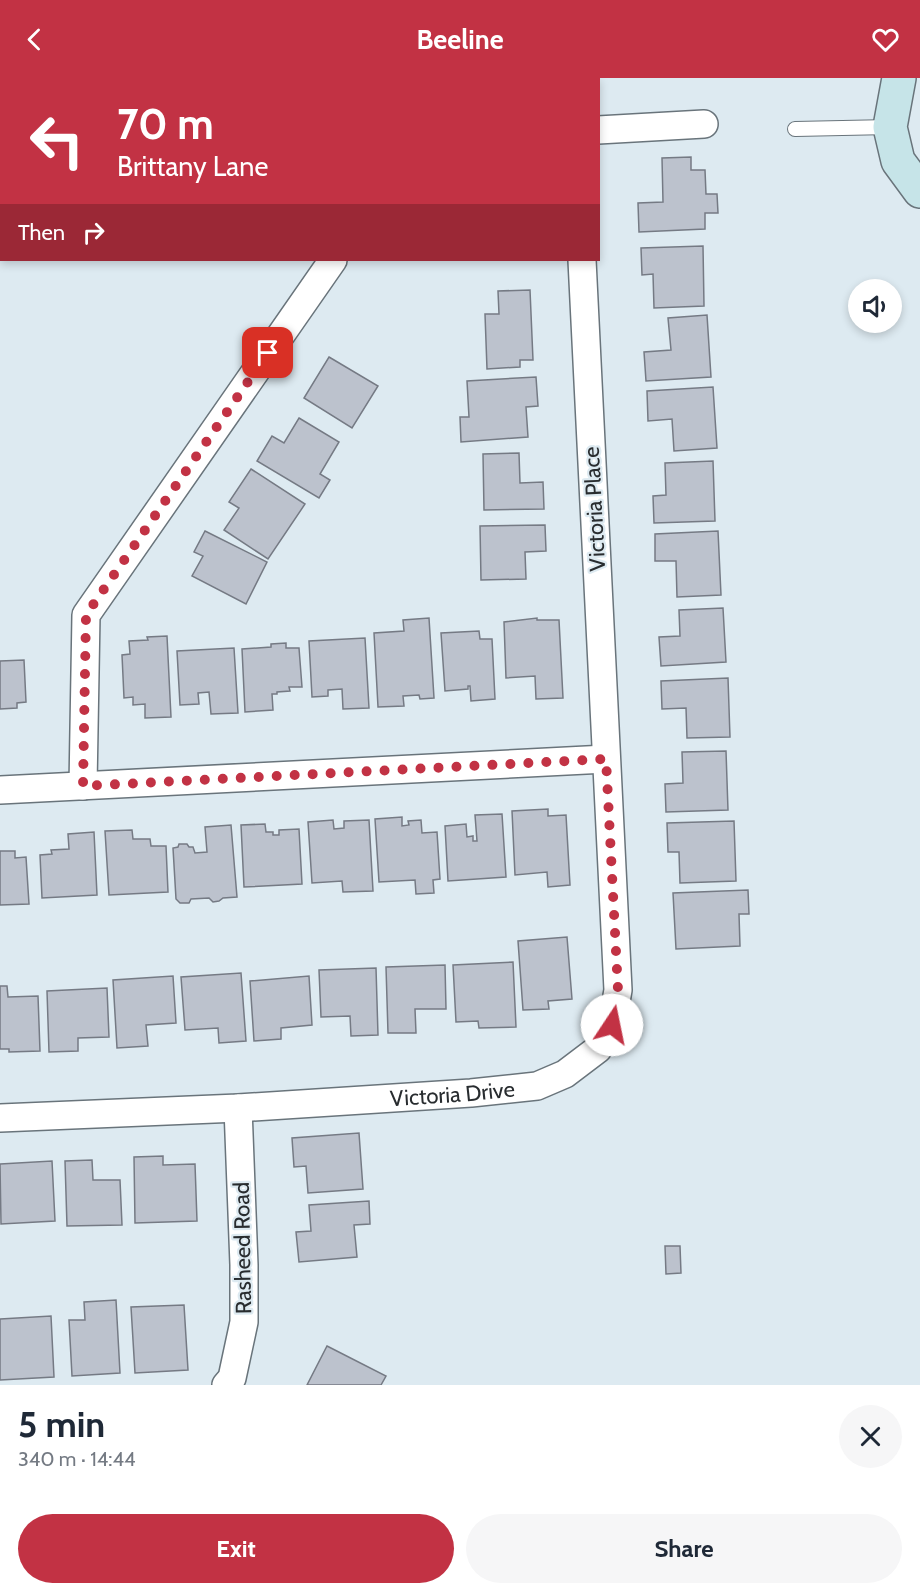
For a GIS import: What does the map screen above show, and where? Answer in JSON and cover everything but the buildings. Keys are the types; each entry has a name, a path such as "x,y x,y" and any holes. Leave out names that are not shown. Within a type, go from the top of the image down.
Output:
{"street":[{"path":"899,78 890,127 898,161 920,191"},
{"path":"600,130 704,124"},
{"path":"83,786 86,615 332,261"},
{"name":"Victoria Place","path":"582,261 606,759"},
{"path":"0,790 606,759"},
{"name":"Victoria Drive","path":"0,1118 238,1108 471,1093 537,1086 565,1074 598,1049 612,1025 618,990 606,759"},
{"name":"Rasheed Road","path":"226,1385 232,1378 244,1322 238,1108"}],"lane":[{"path":"795,129 890,127"}],"route":[{"path":"268,353 86,615 83,786 606,759 618,990 612,1025"}]}
